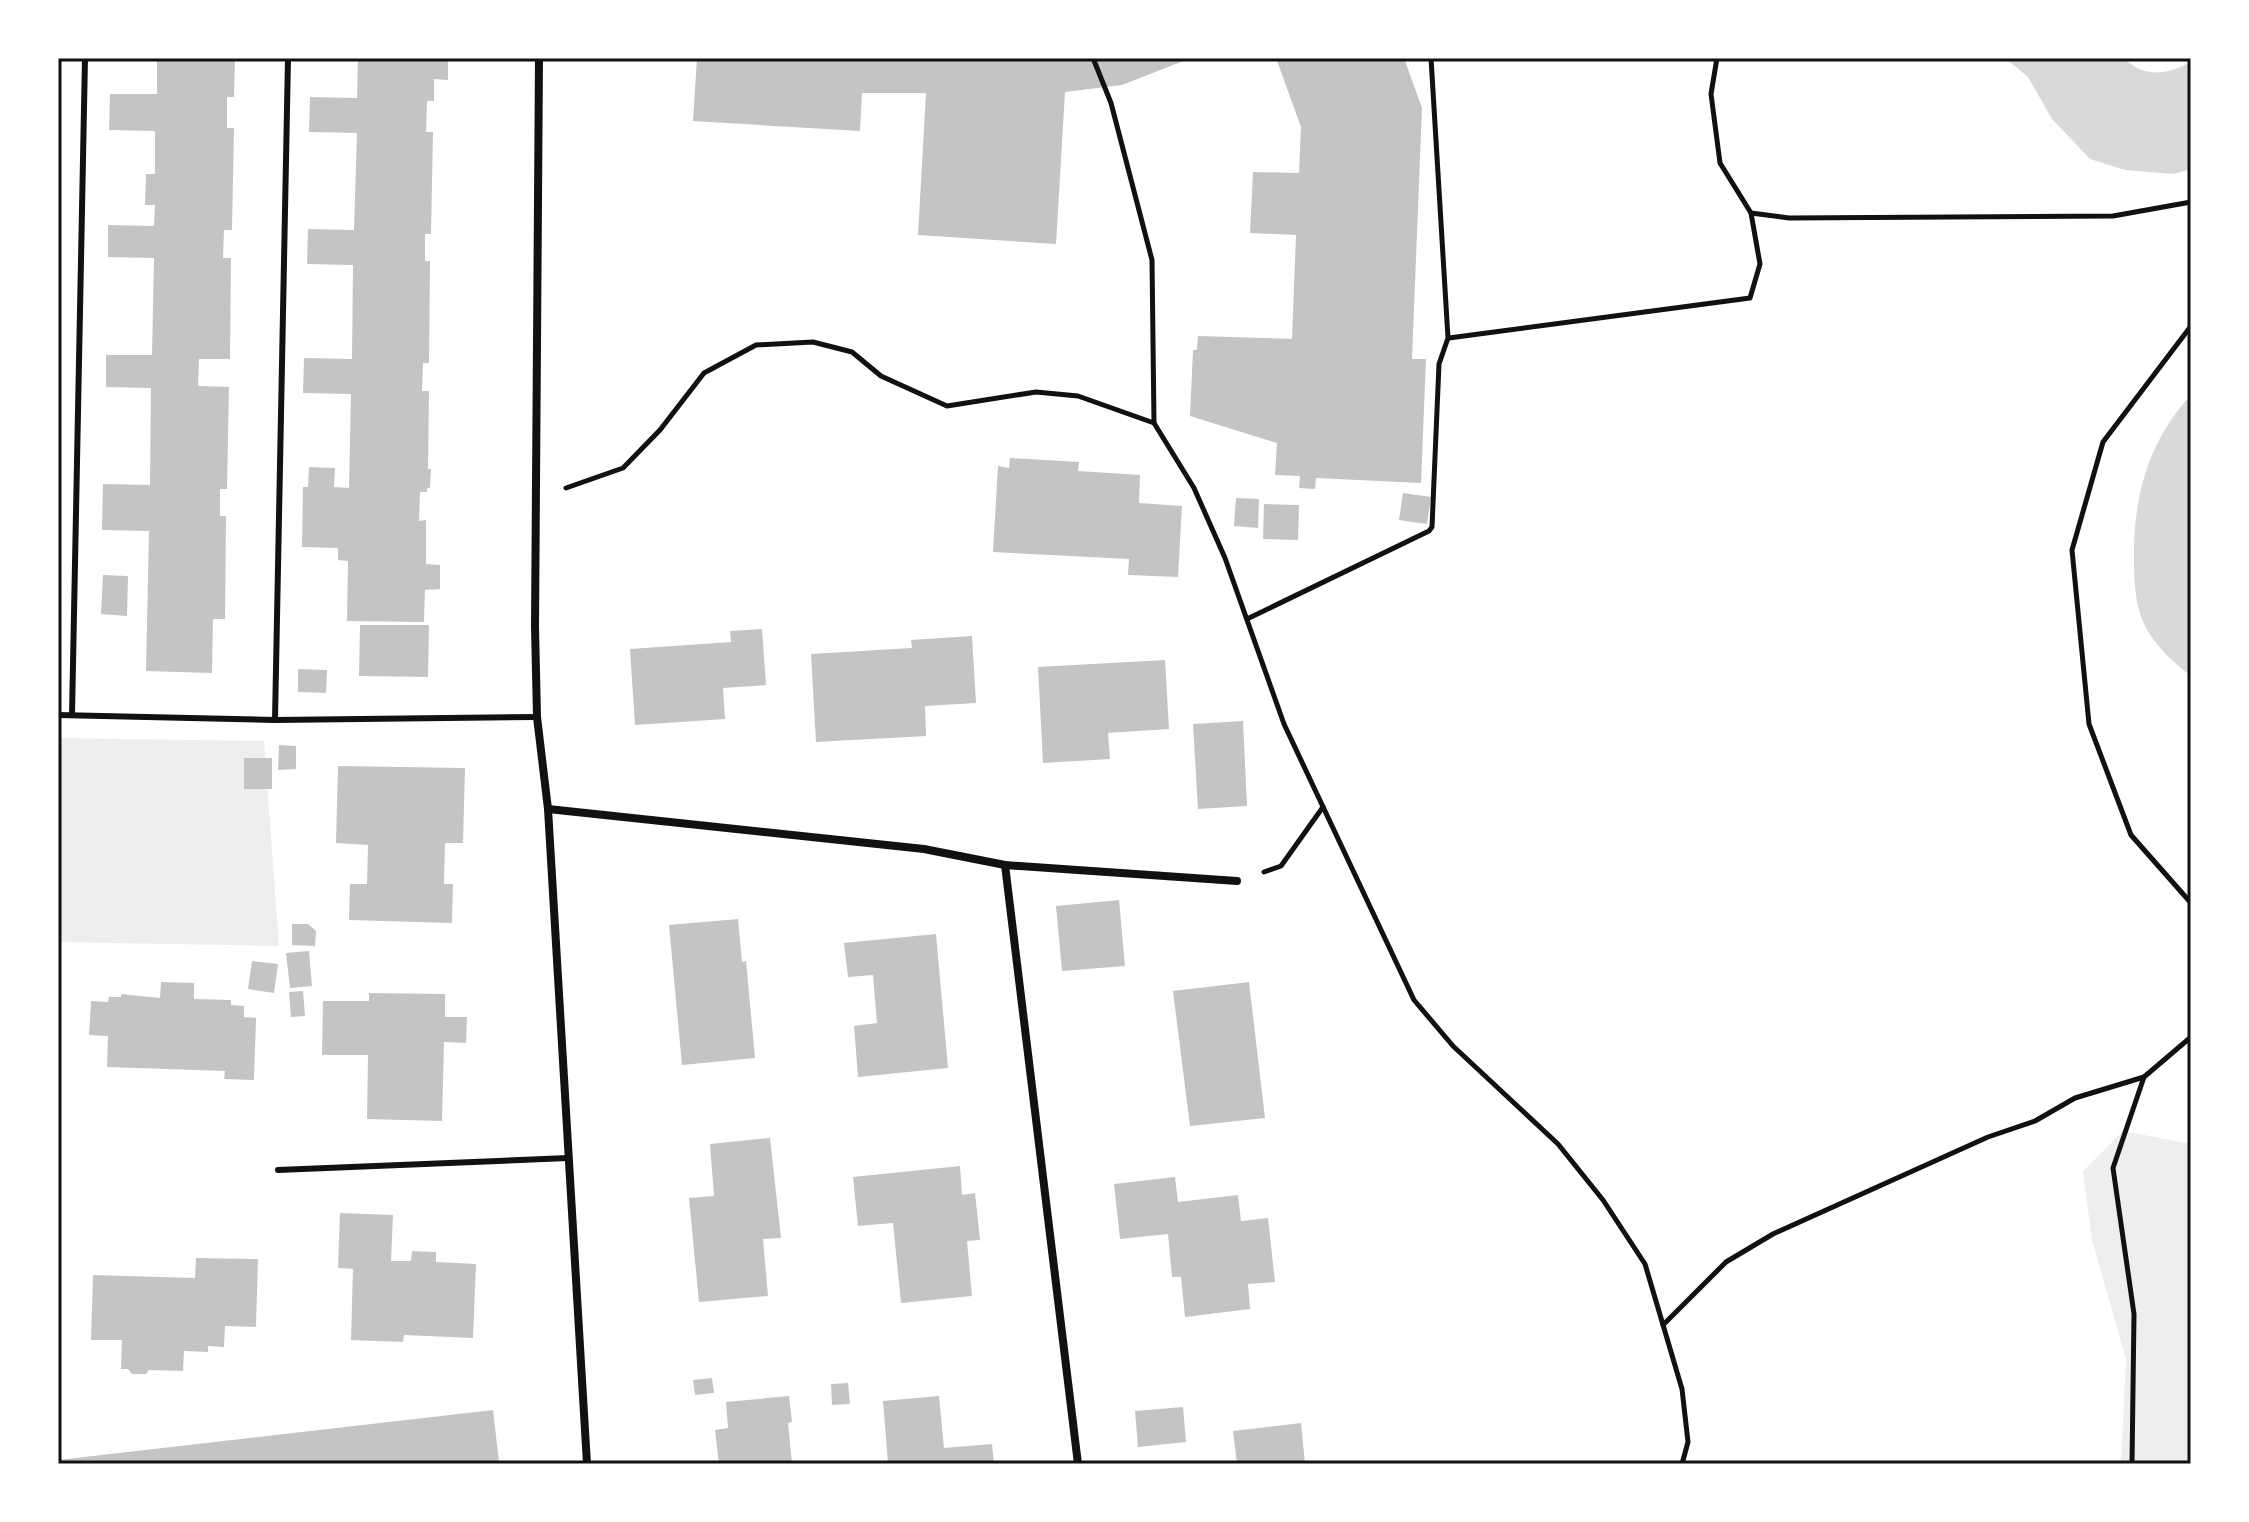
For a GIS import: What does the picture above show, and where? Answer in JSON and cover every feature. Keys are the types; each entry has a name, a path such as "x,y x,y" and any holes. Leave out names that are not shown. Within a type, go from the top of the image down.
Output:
{"street":[{"path":"539,58 537,717 548,809 587,1464"},
{"path":"548,809 924,849 1005,865 1237,881"},
{"path":"1005,865 1078,1464"}],"lane":[{"path":"72,715 85,58"},
{"path":"275,720 288,58"},
{"path":"58,715 275,720 537,717"},
{"path":"278,1170 568,1158"}],"path":[{"path":"1093,58 1111,103 1152,260 1154,423 1194,488 1225,558 1284,724 1414,1000 1453,1046 1558,1144 1603,1200 1645,1264 1682,1389 1688,1442 1682,1464"},
{"path":"1247,619 1432,527 1439,364 1448,338 1431,58"},
{"path":"1448,338 1750,298 1760,264 1751,213 1720,163 1711,94 1717,58"},
{"path":"1751,213 1789,218 2113,216 2191,202"},
{"path":"2191,326 2103,442 2072,550 2089,724 2131,835 2191,903"},
{"path":"536,495 577,485 623,468 660,430 704,373 756,345 813,342 852,352 881,376 947,406 1036,392 1078,396 1154,423"},
{"path":"1237,881 1281,866 1323,806"},
{"path":"1663,1325 1726,1262 1773,1234 1988,1137 2035,1121 2075,1098 2144,1077 2191,1037"},
{"path":"2132,1464 2134,1314 2113,1168 2144,1077"}],"shaded area":[{"path":"2005,58 2124,58 2139,69 2156,72 2173,70 2191,62 2191,169 2174,174 2125,170 2090,159 2052,119 2028,77"},
{"path":"2191,395 2191,676 2165,654 2145,626 2137,602 2134,537 2140,493 2154,451 2164,431"},
{"path":"58,738 264,741 279,946 58,942"},
{"path":"2123,1131 2191,1144 2191,1464 2121,1464 2126,1359 2092,1240 2083,1171"}],"building":[{"path":"157,58 235,58 234,97 227,97 227,128 234,128 232,230 224,230 223,258 231,258 230,359 199,359 198,386 229,387 227,489 220,489 220,516 226,516 225,619 213,619 212,673 146,671 149,531 102,530 103,484 150,485 151,388 106,387 106,355 152,355 154,258 108,257 108,225 154,226 155,205 145,205 146,174 155,174 155,131 109,130 110,94 157,94"},
{"path":"358,58 448,58 448,80 434,79 434,101 427,101 426,132 433,132 431,234 425,234 425,261 430,261 429,363 423,363 422,391 429,391 428,469 431,469 430,488 427,492 420,492 419,521 426,520 426,564 440,565 440,589 425,590 424,622 347,621 348,561 338,560 338,548 302,547 303,487 308,487 309,467 335,468 334,487 349,488 351,394 303,393 304,358 352,359 353,265 307,264 308,229 354,230 357,133 309,132 310,97 357,98"},
{"path":"697,58 1191,58 1122,85 1065,92 1056,244 918,235 926,93 862,93 860,131 693,121"},
{"path":"1276,58 1404,58 1422,108 1412,359 1426,359 1421,483 1316,478 1315,489 1299,488 1300,476 1275,475 1277,443 1190,416 1193,350 1197,350 1198,336 1292,339 1296,235 1250,233 1253,172 1299,173 1301,127"},
{"path":"1010,458 1079,462 1078,471 1140,475 1139,503 1182,506 1178,577 1128,575 1129,559 993,552 998,466 1009,468"},
{"path":"1403,493 1431,497 1427,524 1399,520"},
{"path":"1236,498 1259,499 1258,528 1234,526"},
{"path":"1264,504 1299,505 1298,540 1263,539"},
{"path":"103,575 128,576 127,616 101,614"},
{"path":"360,625 429,625 428,677 359,676"},
{"path":"762,629 766,685 723,688 725,719 635,725 630,649 731,642 730,631"},
{"path":"972,636 976,703 925,706 926,736 816,742 811,654 912,648 911,640"},
{"path":"1165,660 1169,729 1108,733 1110,759 1043,763 1038,667"},
{"path":"298,669 327,670 326,693 298,692"},
{"path":"1243,721 1247,806 1198,809 1193,724"},
{"path":"279,745 296,746 296,769 278,770"},
{"path":"244,758 272,758 272,789 244,789"},
{"path":"338,766 465,768 463,843 445,843 444,884 453,884 452,923 349,920 350,884 367,884 368,845 336,843"},
{"path":"1119,900 1125,966 1062,971 1056,906"},
{"path":"738,919 742,962 746,961 755,1058 682,1065 669,925"},
{"path":"292,924 308,924 316,931 315,946 292,945"},
{"path":"936,934 948,1068 858,1077 854,1026 877,1023 873,975 848,977 844,943"},
{"path":"309,951 312,986 290,988 286,953"},
{"path":"252,961 278,964 274,993 248,989"},
{"path":"161,982 194,983 194,999 231,1000 231,1005 244,1006 244,1017 256,1018 254,1080 224,1079 225,1071 107,1067 108,1036 89,1035 91,1001 108,1002 109,997 121,997 121,994 160,998"},
{"path":"1249,982 1265,1118 1190,1126 1173,991"},
{"path":"303,991 305,1016 291,1017 289,992"},
{"path":"369,993 445,994 445,1017 467,1017 466,1043 444,1042 442,1121 367,1119 368,1055 322,1055 323,1001 369,1001"},
{"path":"770,1138 781,1238 763,1239 768,1296 699,1302 689,1198 714,1196 710,1144"},
{"path":"960,1166 962,1195 975,1193 980,1240 967,1241 972,1296 901,1303 893,1223 858,1226 853,1177"},
{"path":"1175,1177 1178,1202 1238,1195 1241,1221 1268,1218 1275,1282 1248,1284 1250,1309 1185,1317 1181,1277 1172,1277 1168,1234 1120,1239 1114,1184"},
{"path":"340,1213 393,1215 391,1261 411,1261 412,1251 436,1252 436,1262 476,1264 473,1338 404,1335 403,1342 351,1340 353,1269 338,1268"},
{"path":"196,1258 258,1259 256,1327 225,1326 224,1347 208,1346 208,1352 184,1351 183,1371 149,1370 146,1374 132,1374 128,1369 121,1369 122,1340 91,1340 93,1275 195,1278"},
{"path":"712,1378 714,1393 695,1395 693,1380"},
{"path":"848,1383 850,1404 832,1405 831,1384"},
{"path":"789,1396 792,1464 719,1464 715,1430 728,1428 726,1402"},
{"path":"939,1396 944,1448 992,1444 994,1464 888,1463 883,1401"},
{"path":"1183,1407 1186,1442 1138,1447 1135,1411"},
{"path":"493,1410 499,1462 58,1464 58,1460"},
{"path":"1301,1423 1305,1464 1237,1464 1233,1431"}]}
